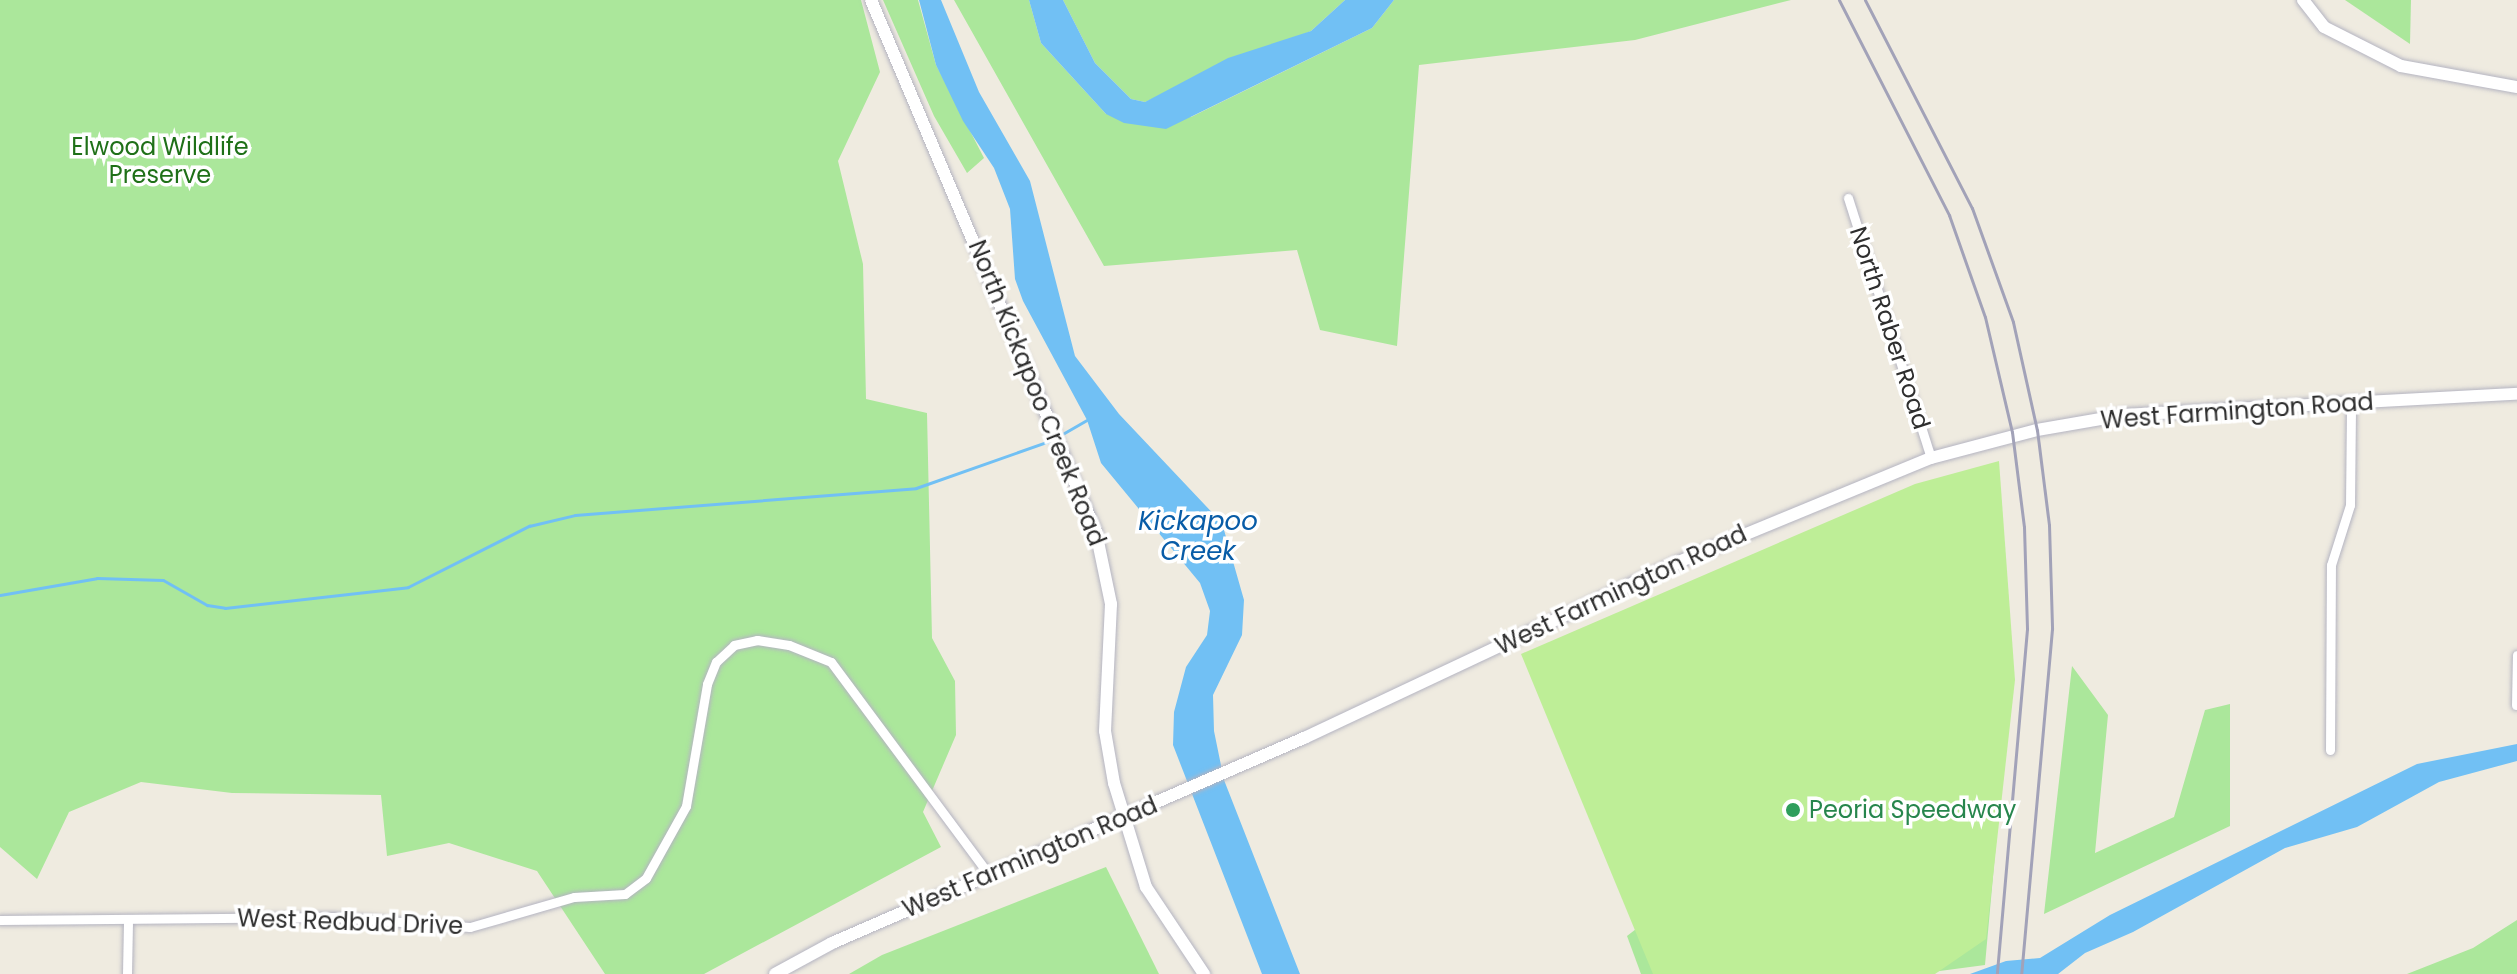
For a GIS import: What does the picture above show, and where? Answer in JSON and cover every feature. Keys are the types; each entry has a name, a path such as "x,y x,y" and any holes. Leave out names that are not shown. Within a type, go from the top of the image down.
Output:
{"main road":[{"name":"North Kickapoo Creek Road","path":"871,0 1096,532 1109,581 1105,731 1122,817 1146,887 1204,974"},
{"path":"2303,0 2324,27 2401,66 2517,87"},
{"name":"West Farmington Road","path":"775,974 832,943 1304,738 1676,563 1931,458 2037,430 2124,415 2517,394"}],"street":[{"name":"North Raber Road","path":"1848,198 1931,458"},
{"path":"2330,750 2331,565 2350,505 2351,402"},
{"name":"West Redbud Drive","path":"0,920 343,918 470,927 574,897 625,894 646,878 686,806 707,684 716,662 734,645 757,640 789,645 831,662 989,875"},
{"path":"2516,705 2517,655"},
{"path":"127,974 128,920"}],"green space":[{"name":"Elwood Wildlife Preserve","path":"0,0 861,0 880,72 838,161 863,264 866,399 927,413 932,638 955,681 956,735 923,812 941,847 704,974 605,974 537,871 449,843 387,856 381,795 232,793 141,782 69,812 37,879 0,847"},
{"path":"883,0 918,0 936,65 984,158 967,173 934,116"},
{"path":"954,0 1029,0 1041,43 1106,114 1191,117 1372,28 1394,0 1791,0 1635,40 1419,65 1397,346 1320,330 1297,250 1104,266"},
{"path":"1063,0 1345,0 1311,31 1145,102 1131,99 1095,63"},
{"path":"2345,0 2411,0 2410,44"},
{"name":"Peoria Speedway","path":"1999,461 2015,680 1986,939 1935,974 1653,974 1521,654 1915,484"},
{"path":"2072,666 2108,715 2095,853 2174,817 2205,710 2230,704 2230,826 2044,914"},
{"path":"2005,744 1985,965 1917,974"},
{"path":"1106,867 1159,974 849,974 882,955"},
{"path":"1649,919 1670,974 1641,974 1627,936"},
{"path":"2517,920 2517,974 2407,974 2473,948"}],"water":[{"name":"Kickapoo Creek","path":"919,0 941,0 979,92 1030,181 1075,356 1119,414 1222,523 1244,600 1242,635 1213,695 1214,731 1224,780 1300,974 1262,974 1173,745 1174,712 1186,667 1207,635 1210,611 1200,583 1101,463 1087,420 1023,301 1015,279 1010,209 994,168 963,121 936,65"},
{"path":"1029,0 1063,0 1095,63 1131,99 1145,102 1228,58 1311,31 1345,0 1394,0 1372,28 1166,129 1124,123 1106,114 1041,43"},
{"path":"2517,744 2517,761 2439,782 2357,827 2285,848 2133,932 2085,953 2058,974 1970,974 2006,961 2040,958 2110,915 2417,764"}],"waterway":[{"path":"1059,436 1087,420"},
{"path":"0,595 97,578 163,580 207,605 225,608 408,587 529,526 575,515 916,488 1052,440"}],"railway":[{"path":"1839,0 1949,215 1985,317 2012,432 2024,527 2027,629 1997,974"},
{"path":"1865,0 1972,208 2013,322 2037,430 2049,525 2052,629 2021,974"}],"place":[{"name":"Peoria Speedway","path":"1793,810"}]}
